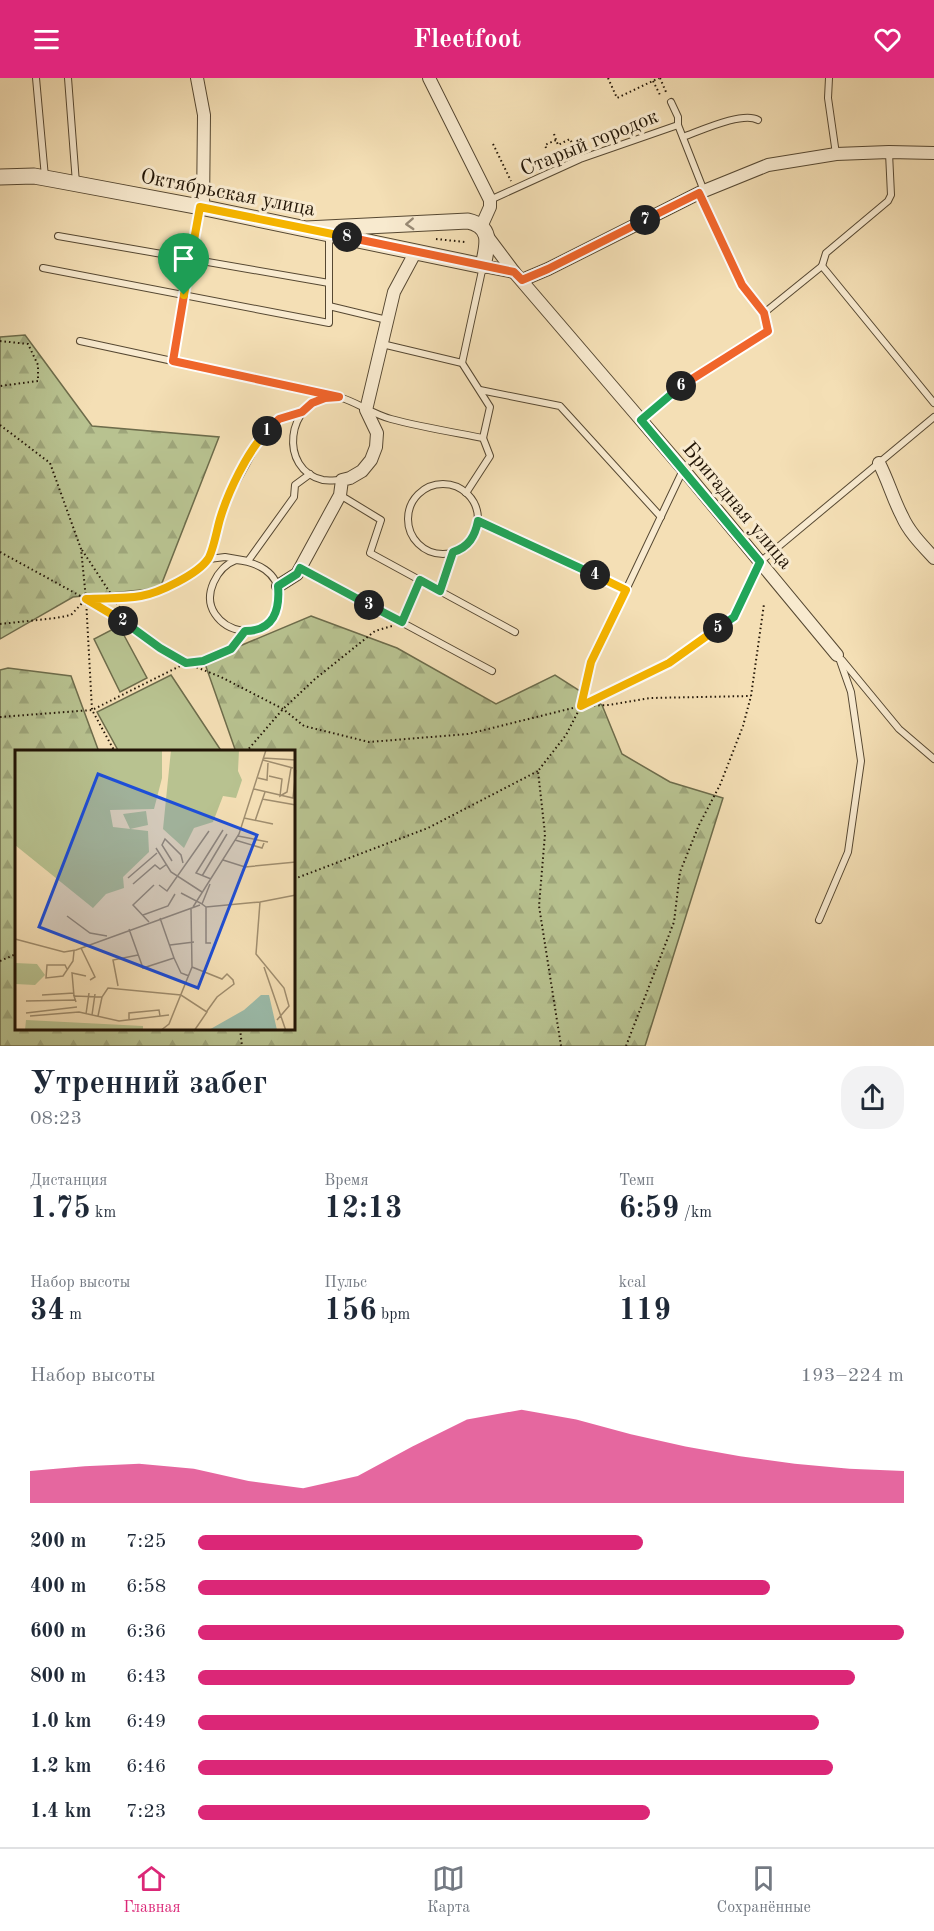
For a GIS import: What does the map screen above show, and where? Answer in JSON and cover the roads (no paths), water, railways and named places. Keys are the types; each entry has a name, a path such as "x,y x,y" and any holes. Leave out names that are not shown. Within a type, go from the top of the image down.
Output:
{"street":[{"path":"196,78 204,115 202,208"},
{"path":"429,78 490,200 484,231 487,246 483,266 518,276 558,264 702,192 768,165 836,154 934,153"},
{"name":"Октябрьская улица","path":"0,177 45,178 483,266"},
{"path":"306,229 468,221 484,231"},
{"name":"Бригадная улица","path":"484,231 518,276 683,469 837,655"},
{"path":"278,586 297,574 340,495 342,480 362,471 371,460 376,447 377,433 366,410 394,292 416,251"},
{"path":"879,463 902,517 912,534 934,558"}],"lane":[{"path":"36,78 45,178"},
{"path":"68,78 76,184"},
{"path":"829,78 828,98 836,154"},
{"name":"Старый городок","path":"490,200 580,159 678,125 678,117 671,102"},
{"path":"683,137 740,118 753,117 758,120"},
{"path":"641,420 673,392 768,331 764,313 742,285 702,192 678,125"},
{"path":"764,313 822,267 826,253 888,201 891,195 889,152"},
{"path":"173,361 202,208"},
{"path":"43,268 329,323 329,234"},
{"path":"58,236 329,283"},
{"path":"462,363 483,266"},
{"path":"822,267 934,403"},
{"path":"329,306 387,320"},
{"path":"80,341 352,400 366,410 391,419 483,438"},
{"path":"382,344 462,363 490,407 483,438 490,456 466,493"},
{"path":"480,390 560,406 661,517"},
{"path":"339,397 325,398 312,403 302,412 295,424 292,438 294,452 300,464 310,474 323,480 342,480"},
{"path":"248,561 230,562 220,570 212,589 211,600 214,613 225,624 238,631 252,631 266,626 276,614 279,600 278,586 272,575 248,561 225,557 209,559 224,507 260,439 279,419 302,412"},
{"path":"760,562 934,417"},
{"path":"478,521 626,590 683,469"},
{"path":"248,561 294,497 295,485 310,474"},
{"path":"441,484 453,485 472,498 477,509 478,521 476,532 470,542 460,550 437,554 417,543 410,532 408,522 413,500 430,486 441,484"},
{"path":"340,495 381,520 370,553 515,632"},
{"path":"440,591 453,552"},
{"path":"300,568 492,671"},
{"path":"402,622 420,580"},
{"path":"837,655 899,729 934,759"},
{"path":"819,920 848,852 861,761 852,692 837,655"}]}
